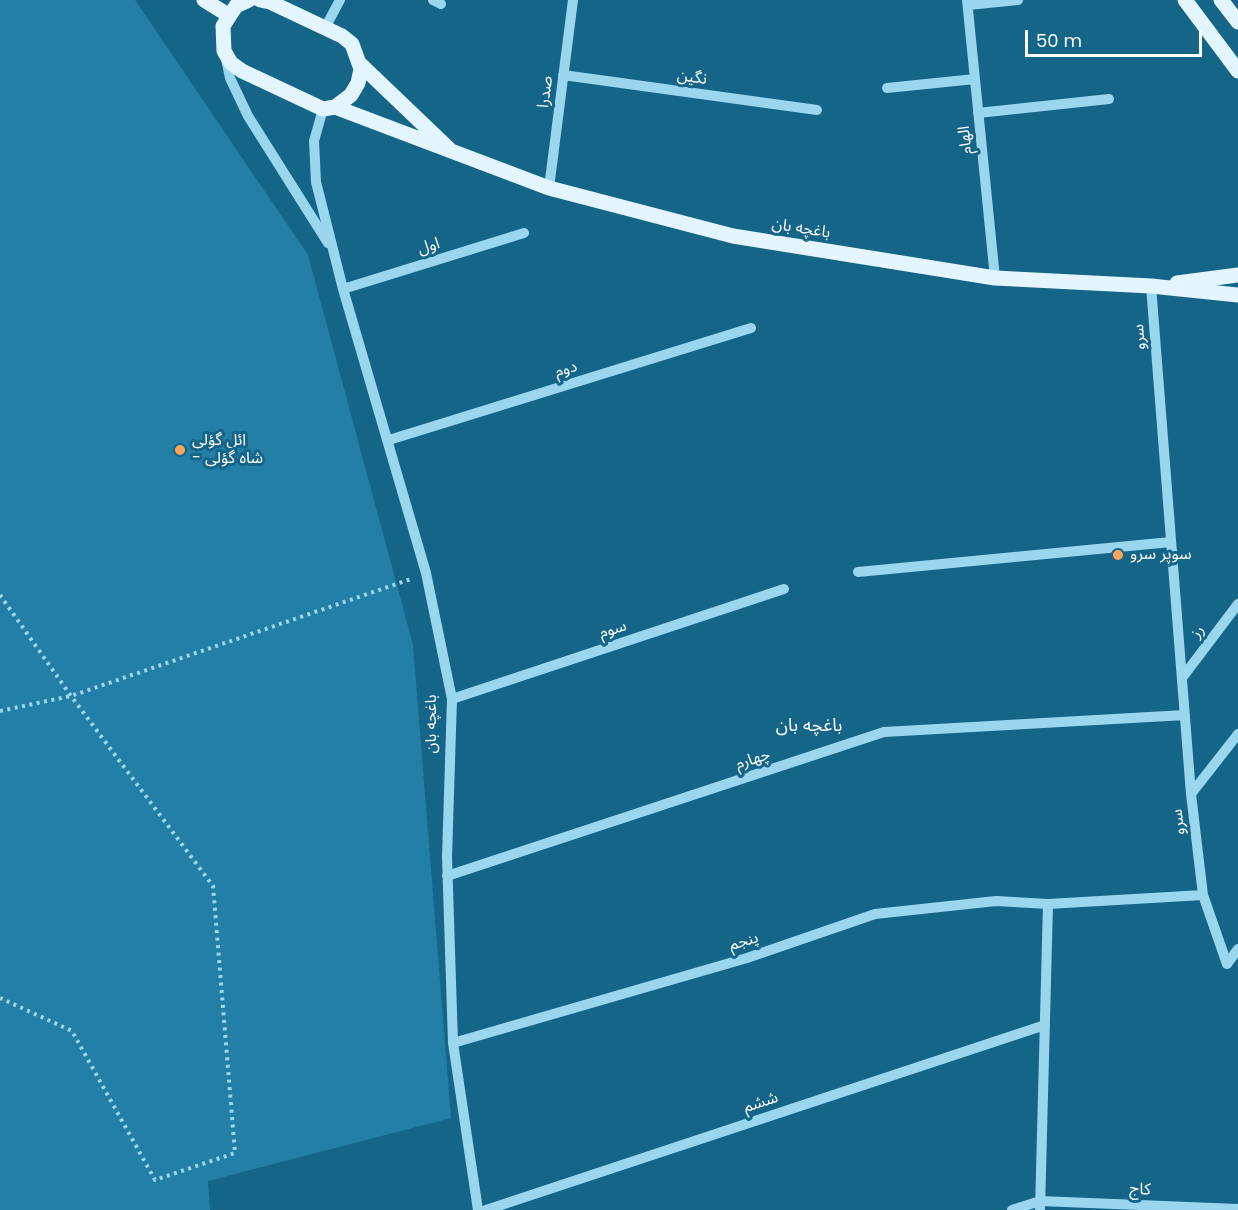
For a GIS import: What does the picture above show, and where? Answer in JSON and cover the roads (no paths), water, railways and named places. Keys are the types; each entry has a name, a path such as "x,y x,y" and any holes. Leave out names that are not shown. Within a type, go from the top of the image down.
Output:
{"main road":[{"path":"204,0 228,15"},
{"path":"224,51 222,38 228,15 236,6 249,0"},
{"path":"260,0 270,2 342,36 352,44 361,69 358,83 351,94 329,108"},
{"path":"1185,0 1238,71"},
{"path":"1221,0 1238,22"},
{"name":"باغچه بان","path":"224,51 242,71 329,108 456,155 549,188 733,236 995,278 1150,286"},
{"path":"359,63 456,155"},
{"path":"1150,286 1238,274"},
{"path":"1150,286 1238,295"}],"street":[{"path":"325,28 340,0"},
{"name":"صدرا","path":"549,188 573,0"},
{"path":"967,3 1018,0"},
{"name":"الهام","path":"967,3 995,278"},
{"path":"224,51 230,78 248,117 333,251"},
{"name":"نگین","path":"563,75 817,110"},
{"path":"887,88 975,79"},
{"path":"978,113 1109,99"},
{"name":"باغچه بان","path":"329,108 314,141 316,182 343,289 426,573 452,699 447,876 453,1043 478,1210"},
{"name":"اول","path":"343,289 524,233"},
{"name":"سرو","path":"1150,286 1191,794 1203,894 1227,964 1238,949"},
{"name":"دوم","path":"389,440 751,328"},
{"path":"858,572 1171,542"},
{"name":"سوم","path":"452,699 784,589"},
{"name":"رز","path":"1182,678 1238,604"},
{"name":"چهارم","path":"447,876 884,732 1185,715"},
{"path":"1191,794 1238,734"},
{"path":"1012,1210 1040,1205 1048,904 1203,894"},
{"name":"پنجم","path":"453,1043 747,958 875,915 996,901 1048,904"},
{"name":"ششم","path":"486,1210 1045,1025"},
{"name":"کاج","path":"1040,1205 1238,1209"}],"place":[{"name":"ائل گؤلی - شاه گؤلی","path":"180,450"},
{"name":"سوپر سرو","path":"1118,555"}],"district":[{"name":"باغچه بان","path":"809,726"}]}
